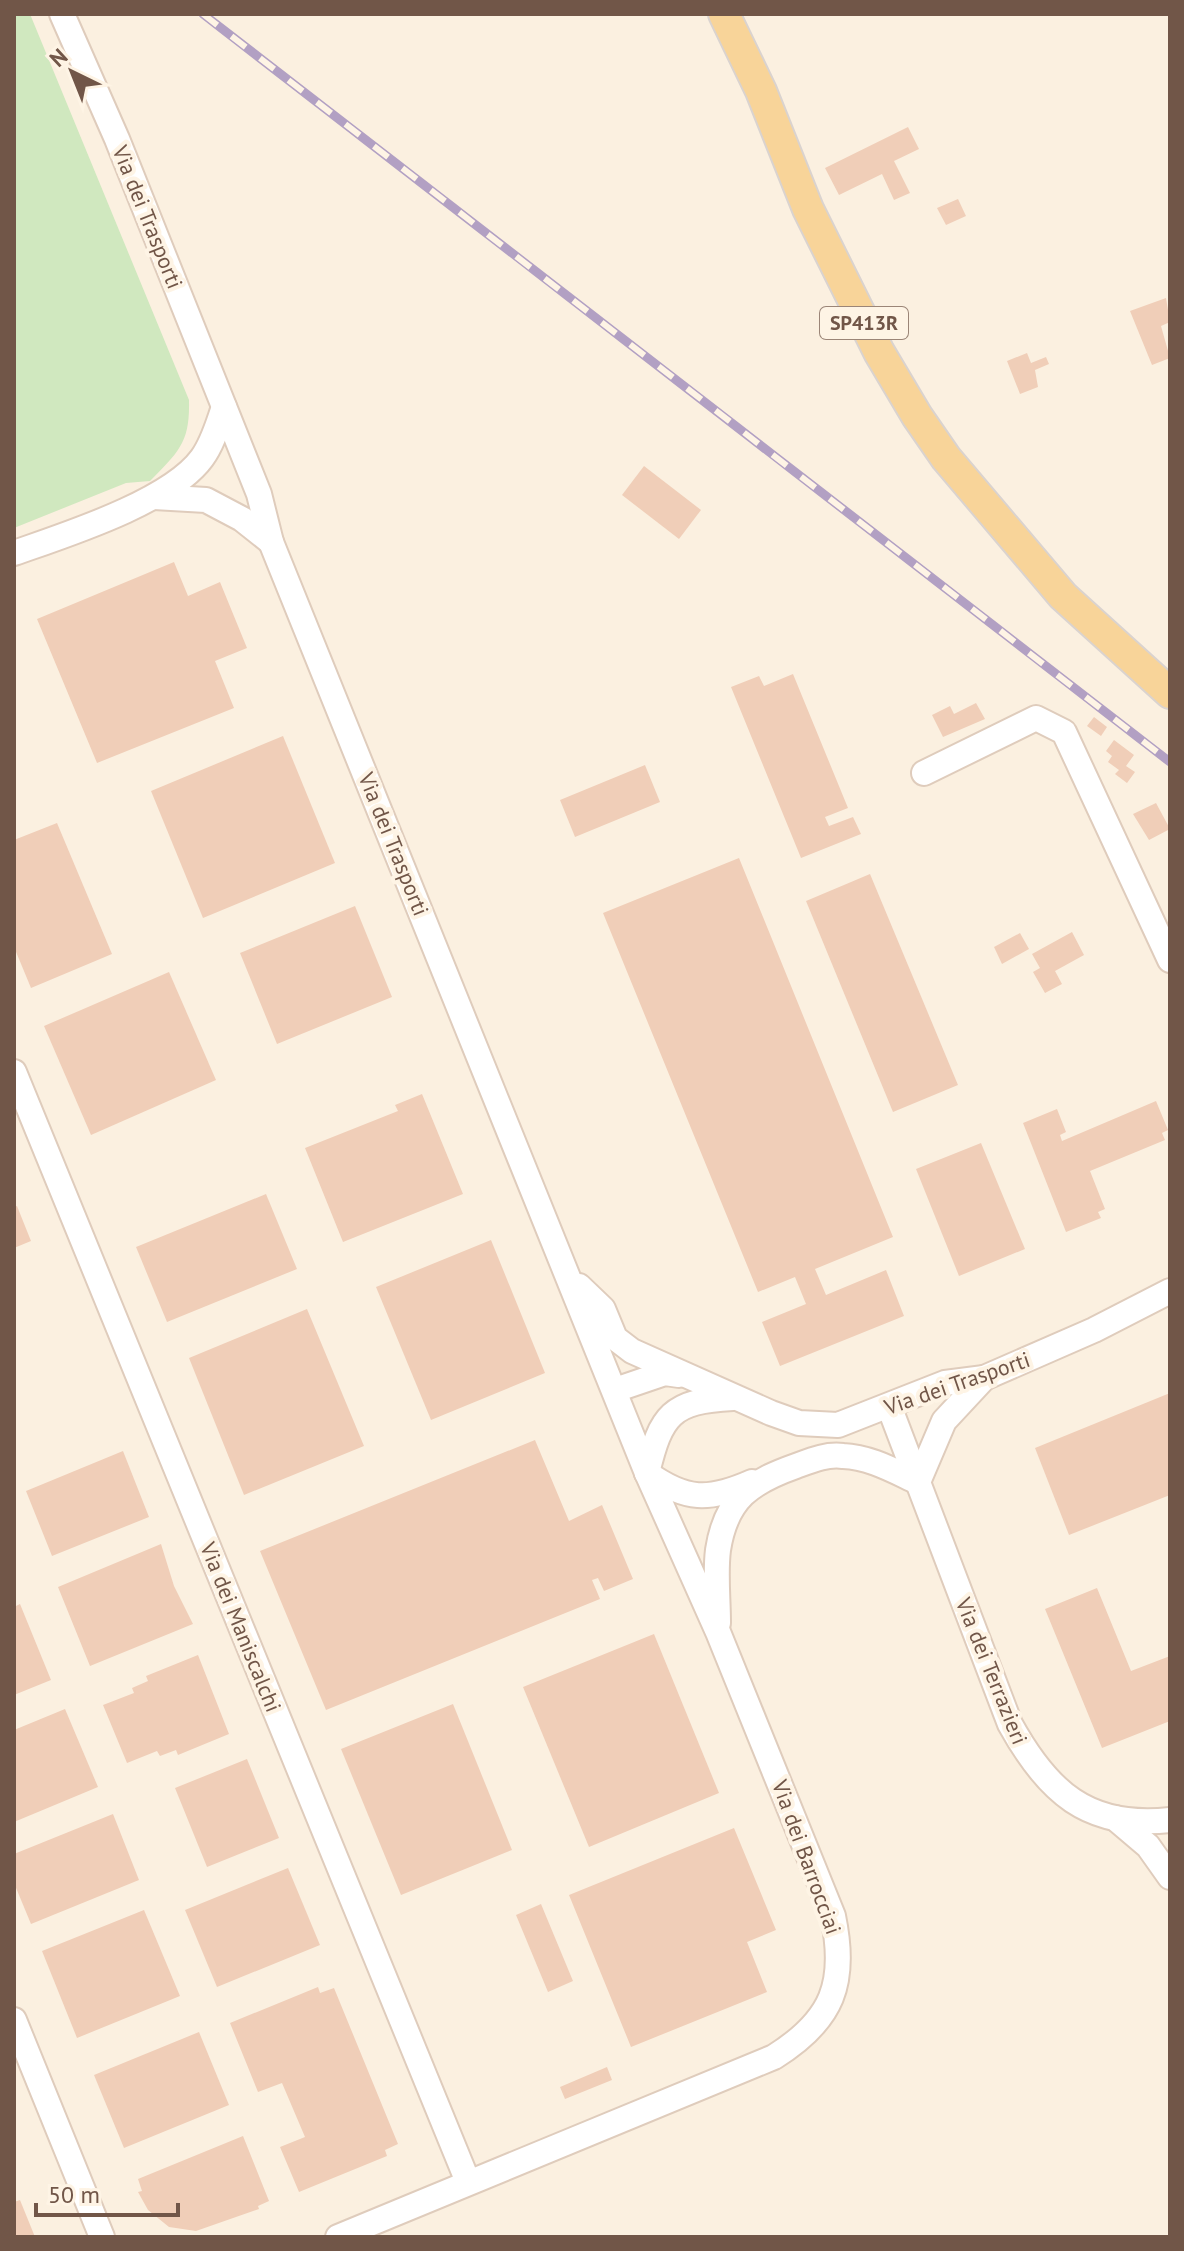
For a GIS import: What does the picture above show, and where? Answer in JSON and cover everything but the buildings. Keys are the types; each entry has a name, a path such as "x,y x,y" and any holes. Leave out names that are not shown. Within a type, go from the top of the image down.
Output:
{"main road":[{"name":"SP413R","path":"724,14 761,91 808,209 879,352 946,458 1063,596 1170,693"}],"street":[{"name":"Via dei Trasporti","path":"62,14 117,139 259,494 271,542 572,1279 647,1473"},
{"path":"14,553 154,497 186,475 202,459 214,438 224,407"},
{"path":"154,497 206,500 242,519 271,542"},
{"path":"924,773 1036,718 1064,732 1170,960"},
{"name":"Via dei Maniscalchi","path":"14,1072 468,2182"},
{"name":"Via dei Trasporti","path":"572,1279 603,1309 615,1338 632,1351 735,1398 799,1423 818,1426 838,1425 945,1383 984,1378 1129,1313 1170,1291"},
{"name":"Via dei Trasporti","path":"1129,1313 1170,1308"},
{"name":"Via dei Trasporti","path":"615,1390 665,1373 685,1376"},
{"path":"647,1473 668,1488 696,1496 714,1495 822,1457 843,1455 872,1461 918,1482 944,1421 984,1378"},
{"name":"Via dei Trasporti","path":"647,1473 659,1429 667,1417 693,1402 735,1398"},
{"name":"Via dei Terrazieri","path":"889,1406 1010,1724 1033,1766 1061,1794 1092,1812 1115,1818 1170,1820"},
{"name":"Via dei Barrocciai","path":"338,2237 774,2057 802,2040 830,2005 838,1972 839,1945 833,1916 718,1632 647,1473"},
{"path":"718,1632 720,1542 729,1514 758,1480"},
{"name":"Via dei Terrazieri","path":"1115,1818 1148,1846 1170,1877"},
{"path":"14,2020 103,2232"}],"green space":[{"path":"14,14 30,14 189,400 189,415 181,445 150,481 126,483 14,528"}],"railway":[{"path":"203,14 1170,762"}]}
